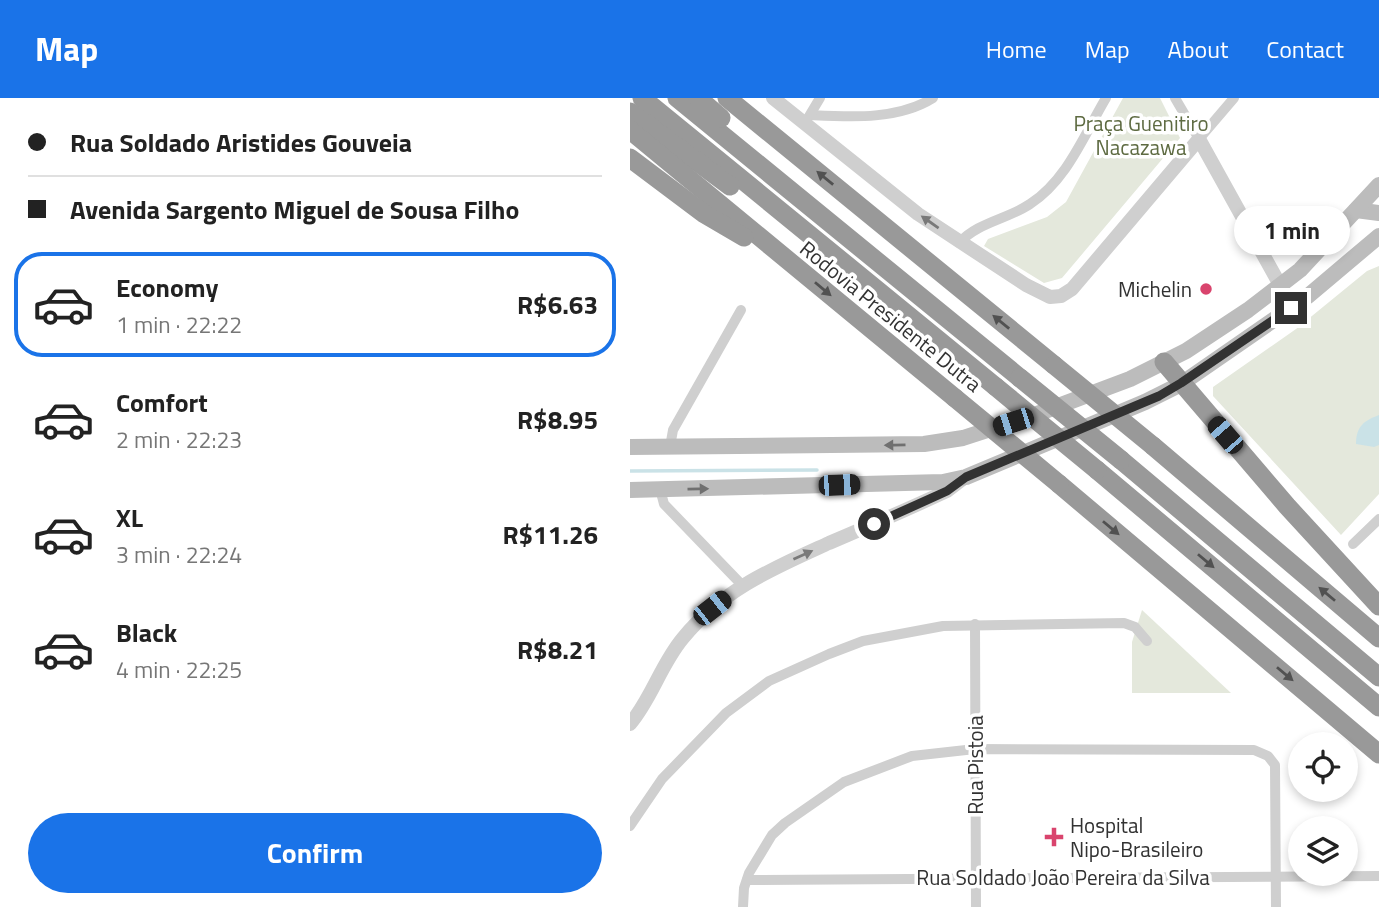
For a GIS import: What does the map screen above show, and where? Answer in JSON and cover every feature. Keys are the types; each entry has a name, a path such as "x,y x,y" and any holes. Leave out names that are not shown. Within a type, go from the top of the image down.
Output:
{"highway":[{"name":"Rodovia Presidente Dutra","path":"642,98 1097,470 1379,707"},
{"name":"Rodovia Presidente Dutra","path":"677,98 1121,460 1379,677"},
{"path":"698,98 781,170 794,194"},
{"path":"727,98 1153,446 1379,638"},
{"path":"630,112 758,207 783,214"},
{"name":"Rodovia Presidente Dutra","path":"630,130 1059,484 1379,754"},
{"path":"630,158 718,222 749,240 770,246"},
{"path":"1164,362 1287,506 1379,606"}],"main road":[{"path":"630,447 924,444 975,434 1037,414 1130,379 1189,349 1304,266 1379,185"},
{"path":"1356,210 1379,213"},
{"path":"630,490 943,482 966,477 1145,402 1181,383 1251,336 1376,241"},
{"path":"1325,243 1327,263 1338,272"},
{"path":"1251,336 1254,316 1278,298 1280,285"}],"street":[{"path":"773,98 807,119 918,214 1026,285 1050,297 1061,296 1072,289 1234,98"},
{"path":"807,119 820,98"},
{"path":"807,119 890,113 908,110 933,98"},
{"path":"960,243 970,232 1020,210 1045,193 1062,174 1106,98"},
{"path":"1175,98 1280,285"},
{"path":"670,447 673,430 741,310"},
{"path":"630,724 642,709 672,652 683,638 712,608 742,585 791,560 947,491 966,477"},
{"path":"660,489 664,504 742,585"},
{"path":"1353,544 1379,519"},
{"path":"630,827 662,779 726,713 769,681 863,641 943,625 1124,623 1135,627 1147,641"},
{"name":"Rua Pistoia","path":"975,624 975,907"},
{"path":"743,907 747,880 772,835 844,782 912,756 975,749 1254,750 1268,756 1275,765 1276,907"},
{"name":"Rua Soldado João Pereira da Silva","path":"747,880 1379,876"}],"green space":[{"name":"Praça Guenitiro Nacazawa","path":"1123,98 1160,98 1180,138 1062,278 1044,283 984,246 988,239 1047,217 1066,202"},
{"path":"1379,266 1379,494 1341,535 1213,396 1213,387 1296,329 1367,271"},
{"path":"1142,610 1231,693 1132,693 1132,642"}],"water":[{"path":"1379,415 1379,445 1374,447 1356,444 1357,433 1362,425"}],"waterway":[{"path":"630,471 817,470"}],"place":[{"name":"Michelin","path":"1206,289"},
{"name":"Hospital Nipo-Brasileiro","path":"1054,837"}],"route":[{"path":"874,524 947,491 966,477 1159,396 1291,308"}]}
